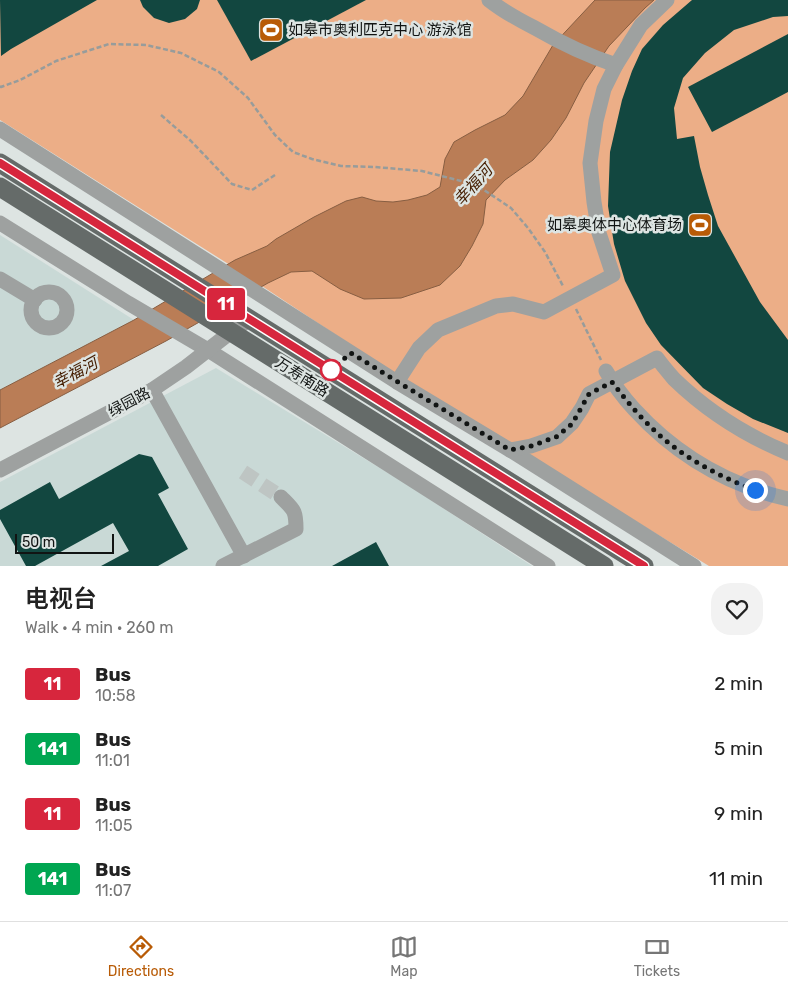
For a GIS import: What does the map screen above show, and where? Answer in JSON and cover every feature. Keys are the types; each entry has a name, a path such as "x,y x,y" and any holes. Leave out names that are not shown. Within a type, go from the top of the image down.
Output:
{"main road":[{"name":"万寿南路","path":"0,163 644,566"},
{"name":"万寿南路","path":"0,187 604,566"}],"street":[{"path":"489,0 502,11 557,41 609,63"},
{"path":"398,382 418,348 438,330 496,306 513,304 544,312 613,275 599,233 594,202 590,163 596,121 609,63 641,25 667,0"},
{"path":"0,130 398,382 694,566"},
{"path":"0,223 208,350 548,566"},
{"path":"0,279 34,300"},
{"name":"绿园路","path":"0,470 152,390 250,319"},
{"path":"510,450 531,446 556,437 572,424 589,394 609,377 657,358 674,378 703,404 742,430 788,453"},
{"path":"609,377 625,399 650,427 670,444 701,465 739,484 788,499"},
{"path":"152,390 244,556"},
{"path":"223,566 296,529 296,515 291,506 281,497"}],"path":[{"path":"0,86 20,80 56,61 109,44 146,45 181,53 219,72 248,98 275,135 294,152 312,159 341,166 422,171 461,180 484,190 510,208 528,228 545,252 609,377"},
{"path":"161,115 191,140 232,184 252,190 275,175"}],"shaded area":[{"path":"0,0 788,0 788,566 709,566 398,376 230,265 0,120"},
{"path":"0,235 134,320 0,390"},
{"path":"216,368 406,484 532,566 0,566 0,482"}],"water":[{"name":"幸福河","path":"595,0 654,0 609,46 584,83 566,118 551,140 533,160 505,180 486,200 483,224 472,246 460,266 440,285 401,298 364,299 340,289 312,271 291,272 166,341 0,428 0,390 134,320 235,260 267,246 314,217 346,201 362,197 376,201 393,202 408,200 427,195 440,187 445,159 454,142 505,115 523,96 553,45"}],"building":[{"path":"0,0 97,0 1,56"},
{"path":"140,0 200,0 197,9 185,19 169,23 154,18 143,7"},
{"name":"如皋市奥利匹克中心 游泳馆","path":"217,0 366,0 251,61"},
{"name":"如皋奥体中心体育场","path":"692,0 788,0 788,16 773,17 734,30 705,53 683,78 674,108 677,139 694,136 700,167 718,226 760,302 788,340 788,433 753,419 703,388 661,345 646,323 625,281 614,244 608,206 610,152 622,100 642,49 663,25"},
{"path":"788,34 788,92 712,132 688,87"},
{"path":"139,454 152,457 169,488 158,494 188,549 158,566 101,566 129,551 113,523 35,566 26,566 0,519 0,510 50,482 59,499"},
{"path":"376,542 389,566 332,566"}],"tunnel":[{"path":"243,472 281,497"}],"bus line":[{"name":"11","path":"0,163 644,566"}],"place":[{"name":"如皋市奥利匹克中心 游泳馆","path":"271,30"},
{"name":"如皋奥体中心体育场","path":"700,225"}],"route":[{"path":"331,370 351,353 510,450 531,446 556,437 572,424 589,394 612,382 650,427 670,444 701,465 755,490"}]}
